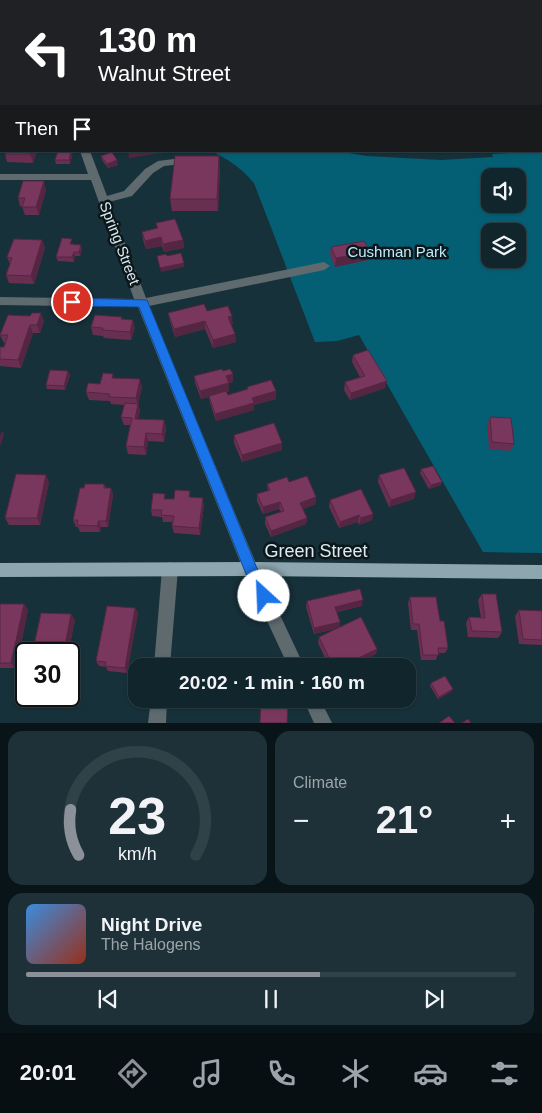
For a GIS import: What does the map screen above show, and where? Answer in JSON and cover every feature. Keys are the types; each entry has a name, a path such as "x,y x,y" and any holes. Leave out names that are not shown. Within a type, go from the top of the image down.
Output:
{"main road":[{"name":"Green Street","path":"0,570 251,569 542,572"}],"street":[{"name":"Spring Street","path":"85,152 144,303 145,312 251,569 292,658"},
{"path":"104,200 128,194 149,171 162,163 199,158"},
{"path":"0,177 95,177"},
{"path":"0,302 144,303 324,266"},
{"path":"163,658 170,570"},
{"path":"157,723 158,708"},
{"path":"316,708 323,723"}],"green space":[{"name":"Cushman Park","path":"212,152 343,152 367,156 441,160 493,157 492,154 542,152 542,553 483,552 359,335 337,341 315,342 254,183 234,164"}],"building":[{"path":"6,152 31,152 30,154 5,154"},
{"path":"58,152 71,152 69,160 55,160"},
{"path":"112,152 117,160 107,164 101,156"},
{"path":"175,156 219,156 217,199 170,199"},
{"path":"23,181 44,181 36,207 22,207 25,198 18,198"},
{"path":"175,219 183,240 163,244 161,237 145,241 142,232 158,228 156,223"},
{"path":"62,238 72,239 70,244 81,245 79,252 74,252 72,257 56,257"},
{"path":"14,239 42,240 31,276 6,275 12,258 7,257"},
{"path":"364,241 370,252 336,258 331,247"},
{"path":"181,253 184,263 160,268 157,256"},
{"path":"204,304 207,311 228,306 232,316 228,317 235,334 213,340 205,321 174,329 168,313"},
{"path":"32,313 41,313 37,325 30,325 18,360 0,359 0,347 4,347 8,335 0,335 8,315 30,316"},
{"path":"95,315 122,317 121,319 133,320 130,332 102,330 103,328 91,327"},
{"path":"368,350 387,381 351,393 345,382 365,376 353,355"},
{"path":"222,369 223,371 230,369 233,374 226,376 229,383 200,391 194,376"},
{"path":"50,370 68,371 64,386 46,385"},
{"path":"103,373 113,374 112,378 140,379 136,398 109,397 110,394 86,392 88,383 100,384"},
{"path":"271,380 276,391 252,398 254,403 215,414 209,396 226,391 228,395"},
{"path":"125,403 138,404 135,419 164,420 162,434 146,433 144,447 126,446 132,418 121,417"},
{"path":"490,417 511,418 514,444 492,442"},
{"path":"274,423 282,443 242,455 234,435"},
{"path":"433,466 442,482 431,485 421,469"},
{"path":"404,468 416,492 391,500 379,475"},
{"path":"16,474 46,475 37,518 5,518"},
{"path":"307,476 316,497 300,503 307,518 271,531 265,517 284,511 280,502 263,507 257,494 270,490 267,484 287,477 289,482"},
{"path":"85,484 104,484 104,488 111,488 106,521 98,521 98,526 77,525 78,520 73,520 80,488 84,488"},
{"path":"361,489 373,514 361,518 359,515 340,522 330,500"},
{"path":"175,490 190,491 189,497 203,498 199,528 172,526 174,516 161,515 162,510 151,510 153,493 165,494 164,499 174,499"},
{"path":"360,589 363,600 335,607 340,622 314,628 307,601"},
{"path":"482,594 496,594 502,632 472,631 469,617 485,618"},
{"path":"410,597 436,597 440,621 444,621 448,648 438,648 439,655 423,655 419,624 413,624"},
{"path":"0,604 24,604 11,663 0,663"},
{"path":"107,606 135,608 125,668 105,666 106,662 96,661"},
{"path":"519,610 542,611 542,640 523,639"},
{"path":"41,613 71,614 66,642 35,642"},
{"path":"361,617 377,649 358,658 329,658 319,637"},
{"path":"445,676 453,689 439,697 431,683"},
{"path":"261,708 288,708 287,723 260,723"},
{"path":"449,716 455,723 439,723"},
{"path":"468,719 471,723 462,723"}],"route":[{"path":"72,302 144,303 145,312 251,569 264,596"}]}
